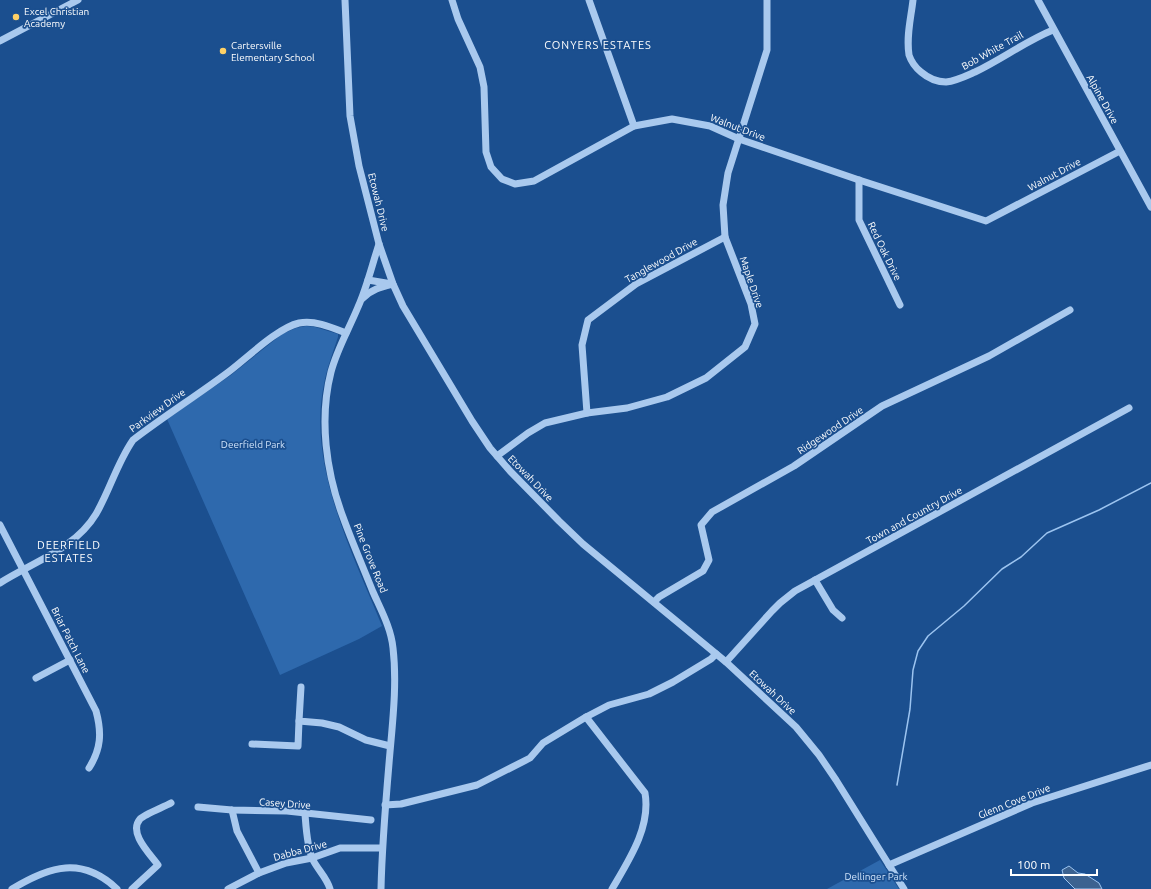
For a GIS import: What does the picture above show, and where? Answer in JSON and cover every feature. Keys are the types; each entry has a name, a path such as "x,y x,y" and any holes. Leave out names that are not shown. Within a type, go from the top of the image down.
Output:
{"street":[{"path":"0,41 78,0"},
{"name":"Etowah Drive","path":"345,0 350,116 359,166 379,244 393,284 403,306 472,421 497,456 535,497 583,544 726,662 793,724 813,747 836,780 904,889"},
{"name":"Walnut Drive","path":"452,0 458,19 480,67 484,87 486,152 491,167 502,179 515,184 534,181 634,126 672,119 710,126 739,139 986,221 1120,151"},
{"path":"589,0 634,126"},
{"name":"Maple Drive","path":"497,456 540,425 557,419 587,413 627,408 667,397 706,378 745,347 755,324 751,304 725,237 723,205 728,173 767,50 767,0"},
{"name":"Bob White Trail","path":"913,0 908,36 910,56 916,68 927,77 940,82 961,79 989,65 1040,35 1053,30"},
{"name":"Alpine Drive","path":"1038,0 1053,30 1151,207"},
{"name":"Red Oak Drive","path":"859,180 859,220 900,305"},
{"name":"Tanglewood Drive","path":"587,413 582,346 588,320 636,284 725,237"},
{"name":"Pine Grove Road","path":"379,244 361,300 333,364 326,397 325,416 327,448 337,502 358,557 389,627 393,647 394,669 382,848 381,889"},
{"path":"368,280 393,284"},
{"path":"361,300 373,290 393,284"},
{"name":"Ridgewood Drive","path":"654,602 659,597 703,571 709,560 701,525 712,512 794,466 882,406 989,356 1070,310"},
{"name":"Parkview Drive","path":"0,583 76,538 96,514 126,450 133,440 228,373 278,333 292,325 305,322 321,324 346,333"},
{"name":"Town and Country Drive","path":"726,662 780,603 794,591 1130,408"},
{"name":"Briar Patch Lane","path":"0,525 96,711 100,725 100,740 95,758 89,768"},
{"path":"815,580 833,610 842,618"},
{"path":"385,805 401,804 477,784 530,758 543,743 586,717 609,705 649,694 674,682 716,654"},
{"path":"36,678 70,660"},
{"path":"252,744 298,746 301,687"},
{"path":"586,717 645,793 646,801 644,826 626,866 612,889"},
{"path":"299,721 322,723 339,727 366,740 390,746"},
{"name":"Glenn Cove Drive","path":"889,865 1032,803 1151,765"},
{"path":"132,889 158,865 137,836 136,826 141,819 171,803"},
{"name":"Casey Drive","path":"198,807 232,810 287,811 371,820"},
{"path":"232,810 237,830 259,873"},
{"path":"305,814 306,829 312,858 327,881 330,889"},
{"name":"Dabba Drive","path":"228,889 259,873 286,863 312,858 340,848 382,848"},
{"path":"12,889 32,877 51,870 75,868 93,872 106,879 117,889"}],"green space":[{"name":"Deerfield Park","path":"306,326 315,327 338,334 324,384 320,415 322,446 327,477 335,508 382,626 359,639 280,675 167,419 231,375 282,334 296,328"},
{"name":"Dellinger Park","path":"880,860 899,889 827,889"}],"shaded area":[{"path":"1069,866 1078,873 1085,874 1099,883 1102,889 1075,889 1064,878 1062,870"}],"waterway":[{"path":"897,785 910,709 913,670 918,651 928,636 964,606 1002,569 1021,557 1047,533 1099,510 1151,483"}],"place":[{"name":"Excel Christian Academy","path":"16,17"},
{"name":"Cartersville Elementary School","path":"223,51"}],"district":[{"name":"CONYERS ESTATES","path":"598,45"},
{"name":"DEERFIELD ESTATES","path":"69,551"}]}
